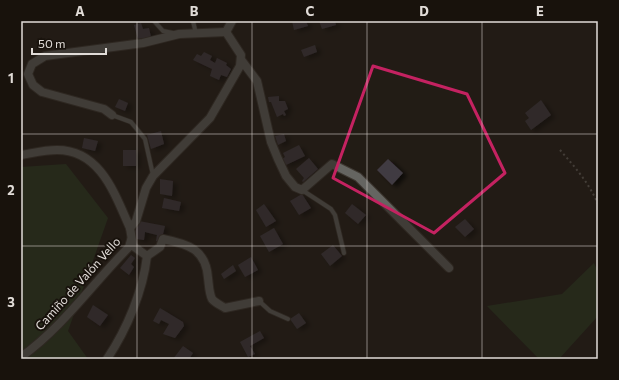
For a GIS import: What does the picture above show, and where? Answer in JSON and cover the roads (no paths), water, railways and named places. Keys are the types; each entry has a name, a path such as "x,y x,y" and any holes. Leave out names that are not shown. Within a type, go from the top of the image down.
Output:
{"street":[{"path":"226,32 232,21"},
{"path":"112,115 104,109 42,92 33,85 28,74 32,64 45,56 143,43 179,34 226,32"},
{"path":"226,32 241,55 242,61 257,81 271,142 286,176 295,187 302,190 332,164 340,167 358,177 448,268"},
{"path":"130,228 136,221 146,188 153,176 210,118 242,61"},
{"path":"21,155 59,150 86,158 98,166 111,186 130,228 133,246 147,256"},
{"path":"107,359 116,346 135,301 144,276 147,256 160,248 163,239 186,245 203,256 208,271 209,290 213,300 225,308 259,302"},
{"name":"Camiño de Valón Vello","path":"21,357 41,342 68,314 129,247 131,240"}],"lane":[{"path":"154,21 163,31 179,34"},
{"path":"193,21 196,34"},
{"path":"112,115 131,122 145,139 153,176"},
{"path":"302,190 331,209 335,215 344,253"},
{"path":"259,302 270,311 288,319"}]}
